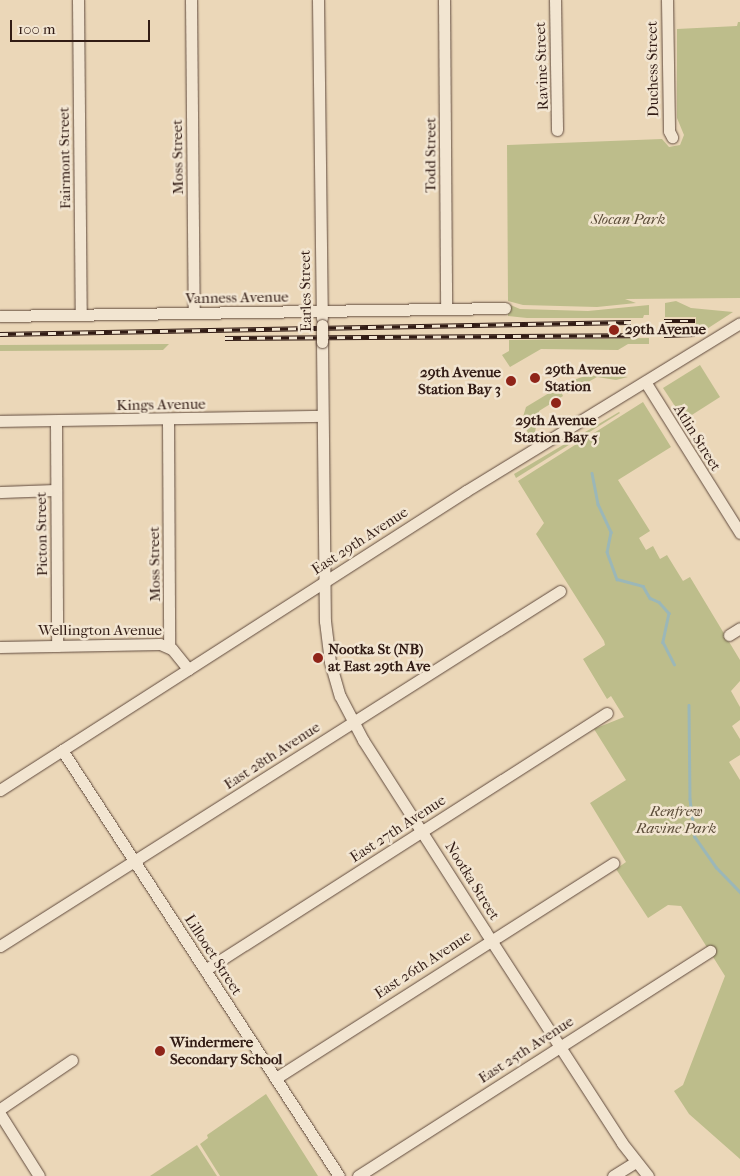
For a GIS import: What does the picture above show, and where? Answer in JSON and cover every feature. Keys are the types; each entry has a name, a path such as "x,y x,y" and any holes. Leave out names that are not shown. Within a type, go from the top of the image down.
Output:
{"street":[{"name":"Fairmont Street","path":"78,0 81,315"},
{"name":"Moss Street","path":"191,0 194,313"},
{"name":"Earles Street","path":"318,0 325,582"},
{"name":"Todd Street","path":"444,0 446,309"},
{"name":"Ravine Street","path":"555,0 557,130"},
{"name":"Duchess Street","path":"667,0 669,131 672,137"},
{"name":"Vanness Avenue","path":"0,316 505,308"},
{"name":"East 29th Avenue","path":"0,790 466,491 646,383 740,323"},
{"name":"Atlin Street","path":"646,383 740,533"},
{"name":"Kings Avenue","path":"0,422 322,416"},
{"name":"Moss Street","path":"168,420 169,646"},
{"name":"Picton Street","path":"56,422 57,646"},
{"path":"0,492 56,490"},
{"name":"Nootka Street","path":"325,582 325,621 330,662 340,696 353,723 560,1046 636,1162 648,1176"},
{"name":"East 28th Avenue","path":"0,946 560,591"},
{"path":"729,635 740,628"},
{"name":"Wellington Avenue","path":"0,647 160,644 169,646 188,669"},
{"name":"East 27th Avenue","path":"205,970 607,713"},
{"name":"Lillooet Street","path":"62,750 339,1176"},
{"name":"East 26th Avenue","path":"276,1078 491,939 613,863"},
{"name":"East 25th Avenue","path":"358,1176 710,952"},
{"path":"0,1109 72,1060"},
{"path":"0,1114 39,1176"},
{"path":"613,1176 636,1162"}],"green space":[{"name":"Slocan Park","path":"738,22 740,22 740,298 625,299 636,303 597,307 523,305 508,301 507,145 662,139 669,147 680,145 684,135 677,118 677,29 737,26"},
{"path":"676,301 691,308 733,312 696,336 696,317 665,317 665,303"},
{"path":"508,304 520,309 588,311 649,305 649,315 644,315 643,318 527,318 508,316"},
{"path":"649,338 649,344 628,344 618,350 541,349 510,367 502,355 509,351 509,340"},
{"path":"169,344 163,350 0,351 0,345"},
{"path":"700,365 720,397 684,420 663,388"},
{"path":"585,376 628,377 616,380 597,377 567,394 562,384"},
{"path":"559,387 563,396 539,411 535,432 529,435 522,420 526,407"},
{"name":"Renfrew Ravine Park","path":"643,402 671,447 618,480 650,531 639,538 646,550 653,546 660,559 667,555 683,581 690,577 740,660 740,681 731,691 740,707 740,720 732,726 740,739 740,755 729,762 740,780 740,1159 689,1114 674,1091 683,1085 725,976 681,906 668,905 648,918 616,869 626,862 590,803 626,780 594,729 624,717 611,696 607,699 583,659 605,645 604,641 536,534 544,523 518,481"},
{"path":"620,413 516,478 514,474"},
{"path":"266,1094 318,1176 220,1176 200,1144 208,1138 207,1135"},
{"path":"197,1145 217,1176 150,1176"}],"waterway":[{"path":"592,473 598,504 611,532 607,552 617,579 643,586 650,598 659,602 669,613 663,642 674,664"},
{"path":"689,705 690,799 695,837 716,867 740,892"}],"railway":[{"path":"664,321 695,321"},
{"path":"0,334 631,322"},
{"path":"664,335 695,334"},
{"path":"225,338 631,335"}],"place":[{"name":"29th Avenue","path":"614,330"},
{"name":"29th Avenue Station","path":"535,378"},
{"name":"29th Avenue Station Bay 3","path":"511,381"},
{"name":"29th Avenue Station Bay 5","path":"556,403"},
{"name":"Nootka St (NB) at East 29th Ave","path":"318,658"},
{"name":"Windermere Secondary School","path":"160,1051"}]}
